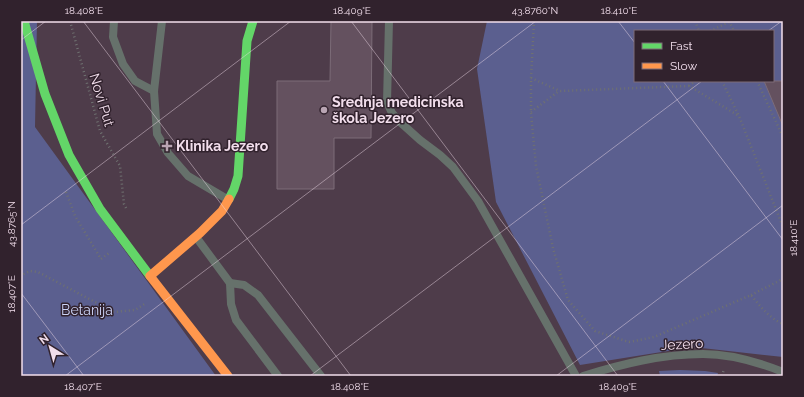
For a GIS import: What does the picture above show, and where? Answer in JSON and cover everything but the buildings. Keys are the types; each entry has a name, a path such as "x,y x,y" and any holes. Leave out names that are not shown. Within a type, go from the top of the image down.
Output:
{"street":[{"path":"24,21 45,94 69,154 100,209 228,376"},
{"path":"150,276 196,237 222,211 234,189 238,176 247,41 253,21"}],"lane":[{"path":"114,21 113,37 123,64 135,81 154,91"},
{"path":"162,21 154,91 157,134 168,153 188,176 229,200"},
{"path":"389,21 387,102 392,113 420,140 453,167 478,201 576,376"},
{"path":"196,237 230,283 231,304 236,320 278,376"},
{"path":"230,283 244,285 258,295 321,376"},
{"name":"Jezero","path":"583,376 645,360 670,356 704,354 725,356 748,361 783,372"}],"path":[{"name":"Novi Put","path":"70,21 100,130 120,166 124,204 127,211"},
{"path":"534,21 531,113 536,166 553,248 568,300 595,330 629,342 654,337 783,279"},
{"path":"712,30 729,21 734,30"},
{"path":"531,78 560,91 689,86 739,116"},
{"path":"689,86 694,82"},
{"path":"722,82 739,116 783,227"},
{"path":"757,82 783,137"},
{"path":"531,113 560,91"},
{"path":"21,278 22,275 30,271 38,272 114,312 135,310 163,292"},
{"path":"750,295 775,320 783,324"}],"green space":[{"name":"Betanija","path":"21,21 37,21 35,127 216,376 21,376"},
{"path":"487,21 783,21 783,357 693,347 580,365 496,202 477,69"},
{"path":"680,370 718,373 717,376 660,376 659,371"}],"traffic: fast":[{"path":"24,21 45,94 69,155 100,209 150,276"},
{"path":"229,199 238,176 247,41 253,21"}],"traffic: slow":[{"path":"228,376 150,276 200,233 222,211 229,199"}],"place":[{"name":"Srednja medicinska škola Jezero","path":"324,110"},
{"name":"Klinika Jezero","path":"167,146"}]}
